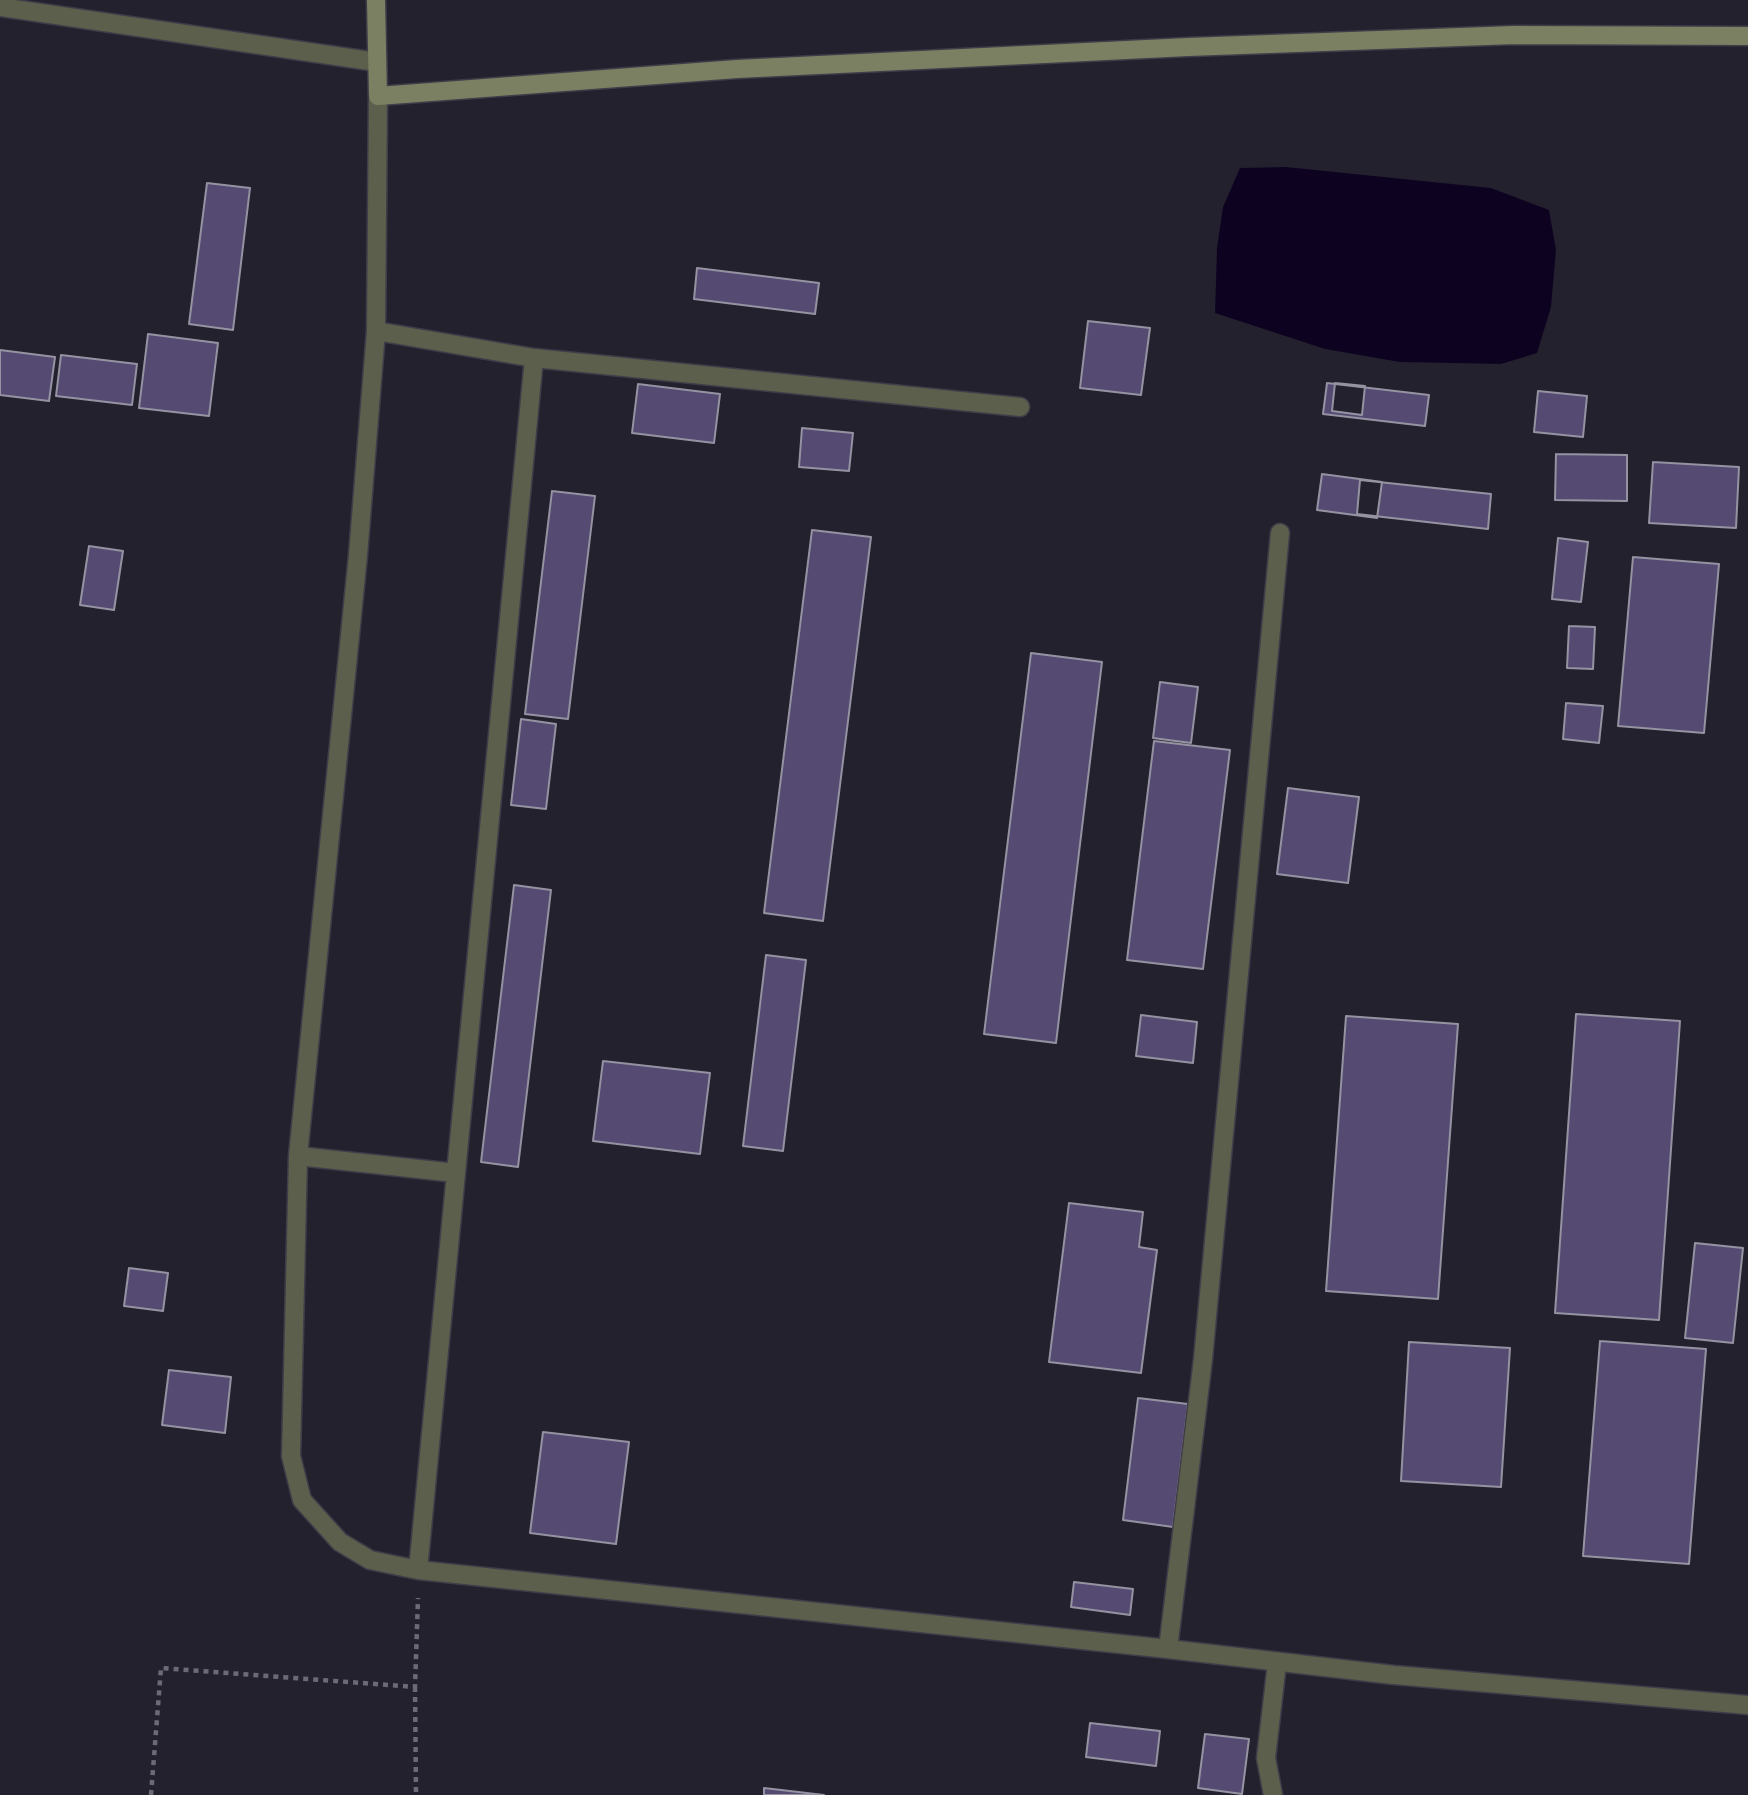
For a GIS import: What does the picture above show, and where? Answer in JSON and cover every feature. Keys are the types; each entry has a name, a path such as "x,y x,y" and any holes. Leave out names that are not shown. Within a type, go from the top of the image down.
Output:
{"main road":[{"path":"376,0 378,96 737,69 1188,47 1514,35 1748,36"}],"street":[{"path":"0,7 377,62"},
{"path":"378,96 376,331 358,555 298,1156 291,1457 302,1500 340,1542 370,1560 418,1570 1168,1649 1277,1663 1748,1705"},
{"path":"376,331 534,358 1020,407"},
{"path":"418,1570 534,358"},
{"path":"1168,1649 1205,1345 1280,533"},
{"path":"298,1156 456,1173"},
{"path":"1273,1795 1266,1758 1277,1663"}],"path":[{"path":"416,1795 418,1570"},
{"path":"150,1795 161,1668 415,1687"}],"shaded area":[{"path":"1286,167 1491,188 1549,210 1556,250 1551,307 1537,353 1501,364 1400,362 1325,349 1215,313 1217,248 1223,207 1240,168"}],"building":[{"path":"207,183 250,188 233,330 189,324"},
{"path":"697,268 819,283 815,314 694,299"},
{"path":"1088,321 1150,328 1141,395 1080,388"},
{"path":"148,334 218,343 209,416 139,408"},
{"path":"0,350 55,357 49,401 0,395"},
{"path":"61,355 137,364 132,405 56,396"},
{"path":"1327,383 1429,395 1425,426 1323,414"},
{"path":"1335,383 1365,386 1362,415 1332,411"},
{"path":"638,384 720,394 714,443 632,433"},
{"path":"1538,391 1587,396 1583,437 1534,432"},
{"path":"802,428 853,433 849,471 799,467"},
{"path":"1556,454 1627,455 1627,501 1555,500"},
{"path":"1653,462 1739,467 1736,528 1649,523"},
{"path":"1322,474 1382,482 1377,518 1317,510"},
{"path":"1360,480 1491,494 1488,529 1357,514"},
{"path":"552,491 595,496 568,719 525,714"},
{"path":"812,530 871,537 823,921 764,913"},
{"path":"1558,538 1588,542 1581,602 1552,599"},
{"path":"89,546 123,551 114,610 80,605"},
{"path":"1633,557 1719,564 1704,733 1618,726"},
{"path":"1569,626 1595,627 1593,669 1567,668"},
{"path":"1031,653 1102,662 1056,1043 984,1034"},
{"path":"1160,682 1198,687 1191,743 1153,738"},
{"path":"1566,703 1603,706 1599,743 1563,739"},
{"path":"521,719 556,724 546,809 511,805"},
{"path":"1154,741 1230,750 1203,969 1127,960"},
{"path":"1288,788 1359,797 1348,883 1277,874"},
{"path":"514,885 551,890 518,1167 481,1162"},
{"path":"766,955 806,960 783,1151 743,1146"},
{"path":"1576,1014 1680,1021 1659,1320 1555,1313"},
{"path":"1141,1015 1197,1022 1193,1063 1136,1056"},
{"path":"1346,1016 1458,1024 1438,1299 1326,1291"},
{"path":"603,1061 710,1073 700,1154 593,1141"},
{"path":"1069,1203 1143,1212 1139,1247 1157,1250 1141,1373 1049,1362"},
{"path":"1695,1243 1743,1248 1733,1343 1685,1338"},
{"path":"129,1268 168,1273 163,1311 124,1306"},
{"path":"1600,1341 1706,1349 1689,1564 1583,1556"},
{"path":"1409,1342 1510,1348 1501,1487 1401,1481"},
{"path":"169,1370 231,1377 225,1433 162,1425"},
{"path":"1138,1398 1188,1404 1173,1527 1123,1520"},
{"path":"543,1432 629,1442 616,1544 530,1533"},
{"path":"1074,1582 1133,1589 1130,1615 1071,1607"},
{"path":"1090,1723 1160,1731 1156,1766 1086,1757"},
{"path":"1205,1734 1249,1739 1242,1794 1198,1788"},
{"path":"764,1788 824,1795 764,1795"}]}
